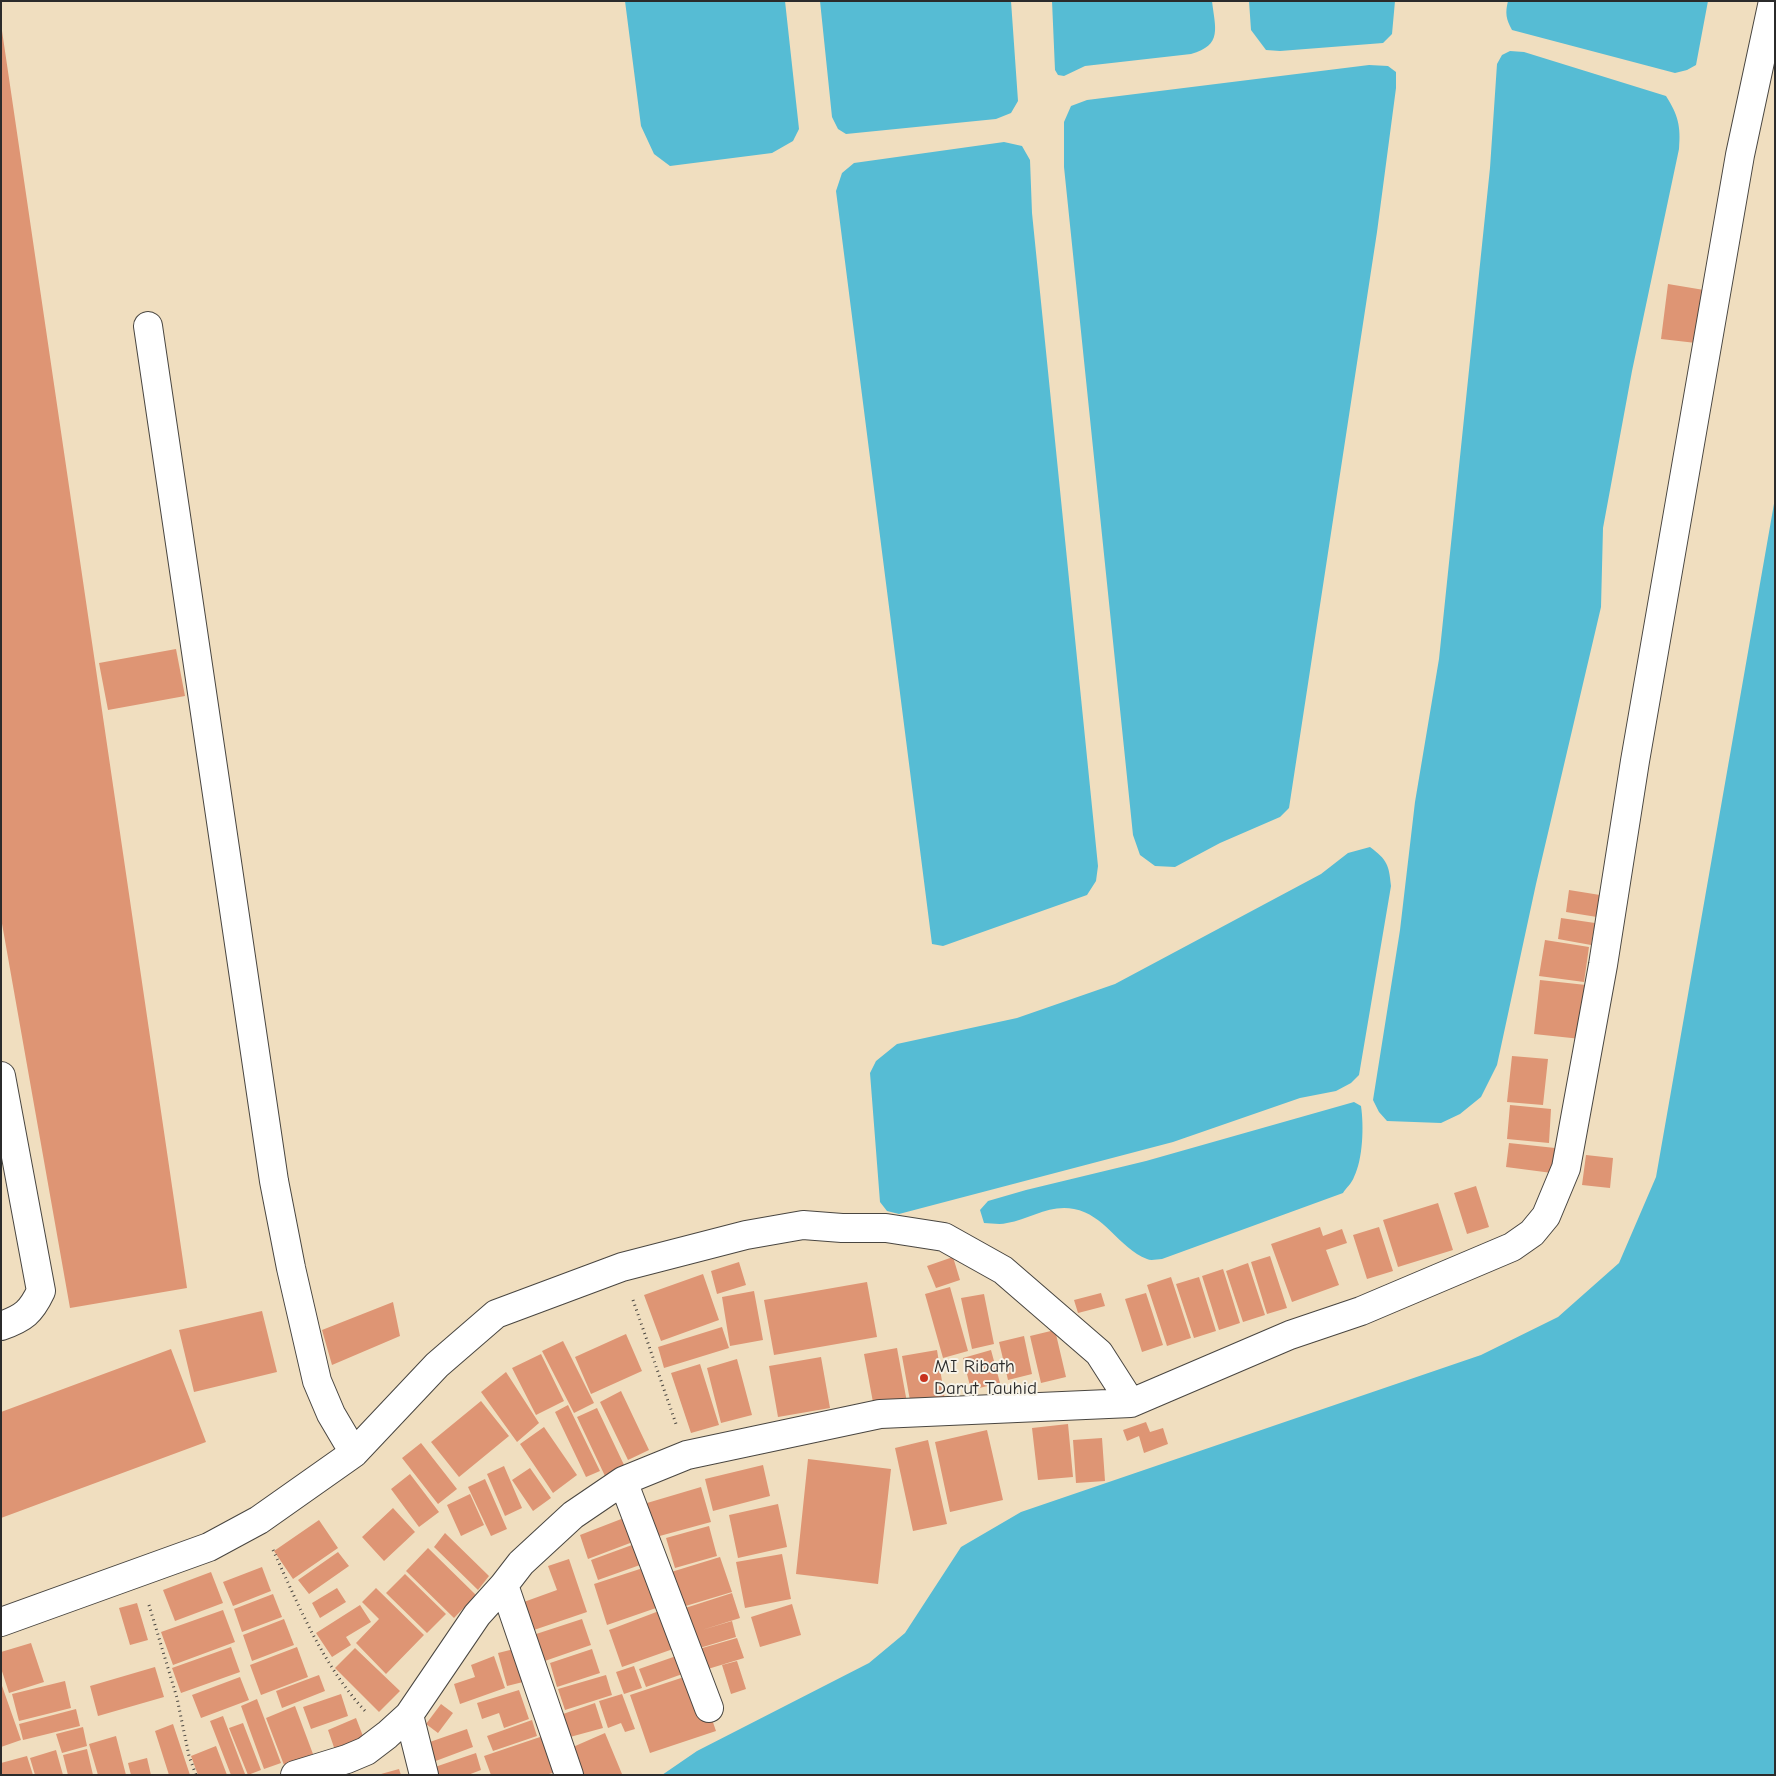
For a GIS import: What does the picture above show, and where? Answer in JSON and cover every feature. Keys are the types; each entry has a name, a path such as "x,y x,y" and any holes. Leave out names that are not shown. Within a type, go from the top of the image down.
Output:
{"street":[{"path":"295,1775 354,1756 387,1735 409,1715 477,1615 504,1585 520,1563 573,1514 623,1481 686,1455 880,1414 1131,1403 1290,1335 1361,1311 1512,1247 1532,1233 1546,1216 1566,1168 1603,966 1636,751 1736,174 1773,1"},
{"path":"148,326 274,1181 291,1268 317,1380 331,1414 354,1453"},
{"path":"1,1076 41,1291 32,1308 16,1321 1,1326"},
{"path":"1,1622 139,1574 209,1547 259,1520 354,1453 437,1365 496,1314 622,1267 746,1234 802,1224 842,1228 886,1228 944,1237 1004,1270 1099,1353 1131,1403"},
{"path":"623,1481 709,1708"},
{"path":"504,1585 569,1775"},
{"path":"409,1715 424,1775"}],"path":[{"path":"622,1267 686,1455"},
{"path":"259,1520 312,1635 334,1673 347,1692 387,1735"},
{"path":"139,1574 168,1665 189,1756 196,1775"}],"water":[{"path":"625,1 785,1 799,129 793,141 772,153 670,166 654,154 641,126"},
{"path":"820,1 1011,1 1018,101 1011,113 996,119 846,134 838,129 832,117"},
{"path":"1052,1 1212,1 1215,34 1208,46 1191,54 1085,66 1064,76 1058,75 1055,70"},
{"path":"1249,1 1395,1 1392,34 1383,43 1280,51 1266,50 1251,30"},
{"path":"1508,1 1708,1 1696,65 1675,73 1512,30 1507,16"},
{"path":"1510,51 1524,52 1666,96 1678,121 1680,134 1679,149 1632,371 1603,528 1601,607 1536,884 1497,1065 1481,1097 1460,1114 1441,1123 1387,1121 1379,1112 1373,1100 1400,930 1415,802 1439,659 1490,168 1497,64 1502,55"},
{"path":"1369,65 1388,66 1396,72 1396,88 1377,232 1289,808 1280,817 1220,843 1175,867 1155,866 1140,855 1133,835 1064,167 1064,122 1071,106 1087,100"},
{"path":"1004,142 1022,146 1030,160 1032,213 1098,866 1096,881 1087,895 943,946 932,944 836,191 842,173 854,163"},
{"path":"1775,498 1775,1775 662,1775 697,1751 869,1663 905,1633 961,1547 1021,1512 1481,1355 1558,1317 1619,1263 1656,1177"},
{"path":"1370,847 1384,859 1389,872 1391,886 1359,1075 1351,1083 1336,1091 1300,1098 1173,1142 899,1214 887,1211 880,1202 870,1073 876,1061 897,1044 1017,1018 1115,984 1321,874 1348,853"},
{"path":"1354,1102 1361,1106 1361,1152 1357,1170 1343,1193 1162,1259 1149,1260 1137,1254 1094,1217 1074,1209 1048,1210 1004,1224 984,1223 980,1210 988,1201 1146,1161"}],"building":[{"path":"1,24 187,1288 70,1308 1,918"},
{"path":"1668,284 1704,290 1696,343 1661,339"},
{"path":"176,649 185,696 108,710 99,663"},
{"path":"1569,890 1600,895 1597,917 1566,912"},
{"path":"1561,918 1595,923 1591,945 1558,939"},
{"path":"1545,940 1589,947 1584,982 1539,976"},
{"path":"1540,980 1586,985 1581,1039 1534,1034"},
{"path":"1512,1056 1548,1059 1543,1105 1507,1102"},
{"path":"1510,1105 1551,1109 1549,1143 1507,1139"},
{"path":"1509,1143 1555,1148 1552,1173 1506,1167"},
{"path":"1586,1155 1613,1158 1610,1188 1582,1185"},
{"path":"1476,1186 1489,1227 1467,1234 1454,1193"},
{"path":"1438,1203 1453,1250 1398,1267 1383,1220"},
{"path":"1320,1227 1323,1236 1342,1229 1347,1243 1326,1250 1339,1285 1292,1302 1271,1244"},
{"path":"1379,1227 1393,1271 1367,1279 1353,1235"},
{"path":"1270,1256 1287,1308 1267,1314 1251,1262"},
{"path":"953,1257 960,1280 936,1288 927,1266"},
{"path":"739,1262 746,1285 717,1294 711,1271"},
{"path":"1248,1263 1265,1315 1243,1322 1226,1271"},
{"path":"1223,1269 1240,1323 1219,1330 1202,1276"},
{"path":"703,1274 719,1320 661,1341 644,1295"},
{"path":"1171,1277 1191,1338 1167,1346 1147,1285"},
{"path":"1199,1277 1216,1331 1194,1338 1176,1284"},
{"path":"867,1282 877,1337 774,1355 764,1300"},
{"path":"950,1287 968,1351 943,1358 925,1294"},
{"path":"754,1291 763,1340 730,1346 722,1297"},
{"path":"1101,1293 1105,1306 1078,1313 1074,1300"},
{"path":"1146,1293 1163,1345 1142,1352 1125,1299"},
{"path":"984,1294 994,1344 972,1349 961,1298"},
{"path":"393,1302 400,1336 332,1365 322,1330"},
{"path":"262,1311 277,1372 194,1392 179,1330"},
{"path":"722,1327 729,1348 664,1368 658,1347"},
{"path":"1055,1330 1066,1377 1041,1383 1030,1336"},
{"path":"626,1334 642,1371 591,1394 575,1357"},
{"path":"1024,1336 1032,1374 1008,1380 999,1342"},
{"path":"563,1341 594,1403 574,1413 542,1351"},
{"path":"897,1348 908,1408 875,1413 864,1354"},
{"path":"171,1349 206,1442 1,1518 1,1412"},
{"name":"MI Ribath Darut Tauhid","path":"937,1350 945,1400 911,1406 902,1356"},
{"path":"991,1350 1000,1383 971,1390 963,1358"},
{"path":"541,1354 564,1401 536,1415 512,1368"},
{"path":"821,1357 830,1408 778,1417 769,1366"},
{"path":"737,1359 752,1415 721,1423 707,1368"},
{"path":"700,1364 719,1425 691,1433 671,1373"},
{"path":"506,1372 539,1423 517,1442 481,1392"},
{"path":"621,1391 649,1450 628,1460 600,1402"},
{"path":"481,1401 509,1436 459,1477 431,1442"},
{"path":"568,1405 600,1471 586,1477 555,1412"},
{"path":"597,1408 625,1467 605,1476 577,1417"},
{"path":"1146,1422 1150,1432 1163,1428 1168,1444 1144,1453 1139,1436 1127,1441 1123,1430"},
{"path":"1068,1424 1073,1477 1038,1480 1032,1428"},
{"path":"544,1427 577,1475 553,1493 520,1444"},
{"path":"987,1430 1003,1500 950,1512 935,1442"},
{"path":"1102,1438 1105,1481 1076,1483 1073,1440"},
{"path":"928,1440 947,1524 913,1531 895,1448"},
{"path":"421,1443 457,1489 438,1504 402,1458"},
{"path":"808,1459 891,1469 878,1584 796,1574"},
{"path":"763,1465 770,1496 713,1511 705,1479"},
{"path":"504,1466 522,1508 505,1516 487,1474"},
{"path":"530,1468 551,1498 533,1511 512,1480"},
{"path":"410,1474 439,1512 419,1527 391,1489"},
{"path":"485,1479 507,1529 491,1536 468,1487"},
{"path":"701,1487 711,1522 656,1537 647,1503"},
{"path":"470,1494 484,1525 461,1536 447,1505"},
{"path":"778,1504 787,1547 738,1558 729,1515"},
{"path":"393,1508 415,1532 384,1561 362,1537"},
{"path":"629,1516 638,1540 588,1559 580,1535"},
{"path":"319,1520 338,1548 293,1579 274,1551"},
{"path":"709,1526 717,1556 675,1568 666,1538"},
{"path":"445,1533 489,1576 478,1590 434,1547"},
{"path":"632,1545 640,1565 598,1580 591,1560"},
{"path":"428,1548 476,1595 454,1618 406,1571"},
{"path":"338,1552 349,1566 309,1594 298,1580"},
{"path":"782,1554 791,1599 745,1608 736,1562"},
{"path":"720,1557 732,1592 679,1608 668,1573"},
{"path":"569,1559 587,1612 531,1631 521,1603 557,1590 548,1566"},
{"path":"262,1567 271,1591 233,1606 223,1582"},
{"path":"646,1567 659,1607 607,1625 594,1584"},
{"path":"211,1572 223,1603 175,1621 163,1590"},
{"path":"405,1574 446,1614 427,1633 386,1593"},
{"path":"337,1588 346,1602 320,1618 312,1603"},
{"path":"376,1588 424,1635 386,1674 356,1643 379,1619 362,1602"},
{"path":"732,1593 740,1618 702,1630 732,1621 736,1637 693,1650 679,1610"},
{"path":"273,1594 282,1617 242,1632 234,1609"},
{"path":"137,1603 148,1640 130,1645 119,1608"},
{"path":"792,1604 801,1635 760,1647 751,1617"},
{"path":"360,1605 371,1622 346,1637 351,1645 332,1657 316,1633"},
{"path":"223,1610 235,1642 173,1665 161,1632"},
{"path":"659,1611 673,1649 622,1667 609,1630"},
{"path":"284,1619 294,1645 252,1661 243,1635"},
{"path":"582,1619 591,1645 539,1663 530,1636"},
{"path":"737,1638 744,1658 698,1672 692,1651"},
{"path":"31,1643 44,1682 9,1693 1,1668 1,1652"},
{"path":"231,1647 240,1672 181,1693 172,1668"},
{"path":"297,1647 308,1677 261,1695 250,1665"},
{"path":"355,1648 400,1691 379,1712 335,1668"},
{"path":"518,1648 527,1681 507,1686 498,1653"},
{"path":"592,1649 600,1673 557,1687 550,1663"},
{"path":"682,1654 688,1672 646,1687 639,1669"},
{"path":"494,1656 505,1688 460,1704 454,1684 475,1677 471,1665"},
{"path":"737,1661 746,1689 731,1694 722,1665"},
{"path":"634,1666 642,1688 624,1694 616,1672"},
{"path":"155,1667 164,1697 98,1716 90,1686"},
{"path":"696,1673 716,1731 650,1753 630,1695"},
{"path":"319,1675 325,1691 282,1708 276,1691"},
{"path":"606,1675 612,1695 565,1710 558,1689"},
{"path":"240,1677 249,1700 201,1718 192,1695"},
{"path":"65,1681 71,1708 19,1721 12,1694"},
{"path":"1,1683 21,1740 1,1747"},
{"path":"519,1690 529,1719 504,1728 499,1713 482,1719 477,1703"},
{"path":"341,1694 348,1716 311,1729 303,1707"},
{"path":"622,1694 635,1729 625,1732 621,1723 608,1728 599,1701"},
{"path":"257,1699 281,1763 264,1769 241,1706"},
{"path":"595,1703 603,1728 570,1737 563,1714"},
{"path":"441,1704 453,1713 438,1733 426,1724"},
{"path":"295,1706 313,1754 284,1765 266,1718"},
{"path":"76,1709 80,1726 23,1740 19,1724"},
{"path":"223,1716 244,1775 231,1775 210,1721"},
{"path":"356,1718 366,1744 337,1756 328,1730"},
{"path":"532,1720 537,1736 493,1751 487,1736"},
{"path":"243,1723 261,1770 248,1775 229,1728"},
{"path":"173,1724 190,1775 169,1775 155,1731"},
{"path":"83,1727 87,1746 62,1753 56,1734"},
{"path":"467,1729 473,1747 433,1762 427,1743"},
{"path":"605,1733 622,1774 577,1775 566,1750"},
{"path":"116,1736 126,1775 98,1775 89,1744"},
{"path":"543,1736 555,1772 546,1775 491,1775 484,1756"},
{"path":"216,1746 227,1775 198,1775 191,1756"},
{"path":"87,1749 93,1775 68,1775 63,1755"},
{"path":"56,1750 63,1775 35,1775 30,1758"},
{"path":"476,1753 481,1770 468,1775 434,1775 432,1768"},
{"path":"27,1756 33,1775 2,1775 1,1763"},
{"path":"147,1758 151,1775 131,1775 128,1763"},
{"path":"399,1769 401,1775 381,1775 381,1774"}],"place":[{"name":"MI Ribath Darut Tauhid","path":"924,1378"}]}
